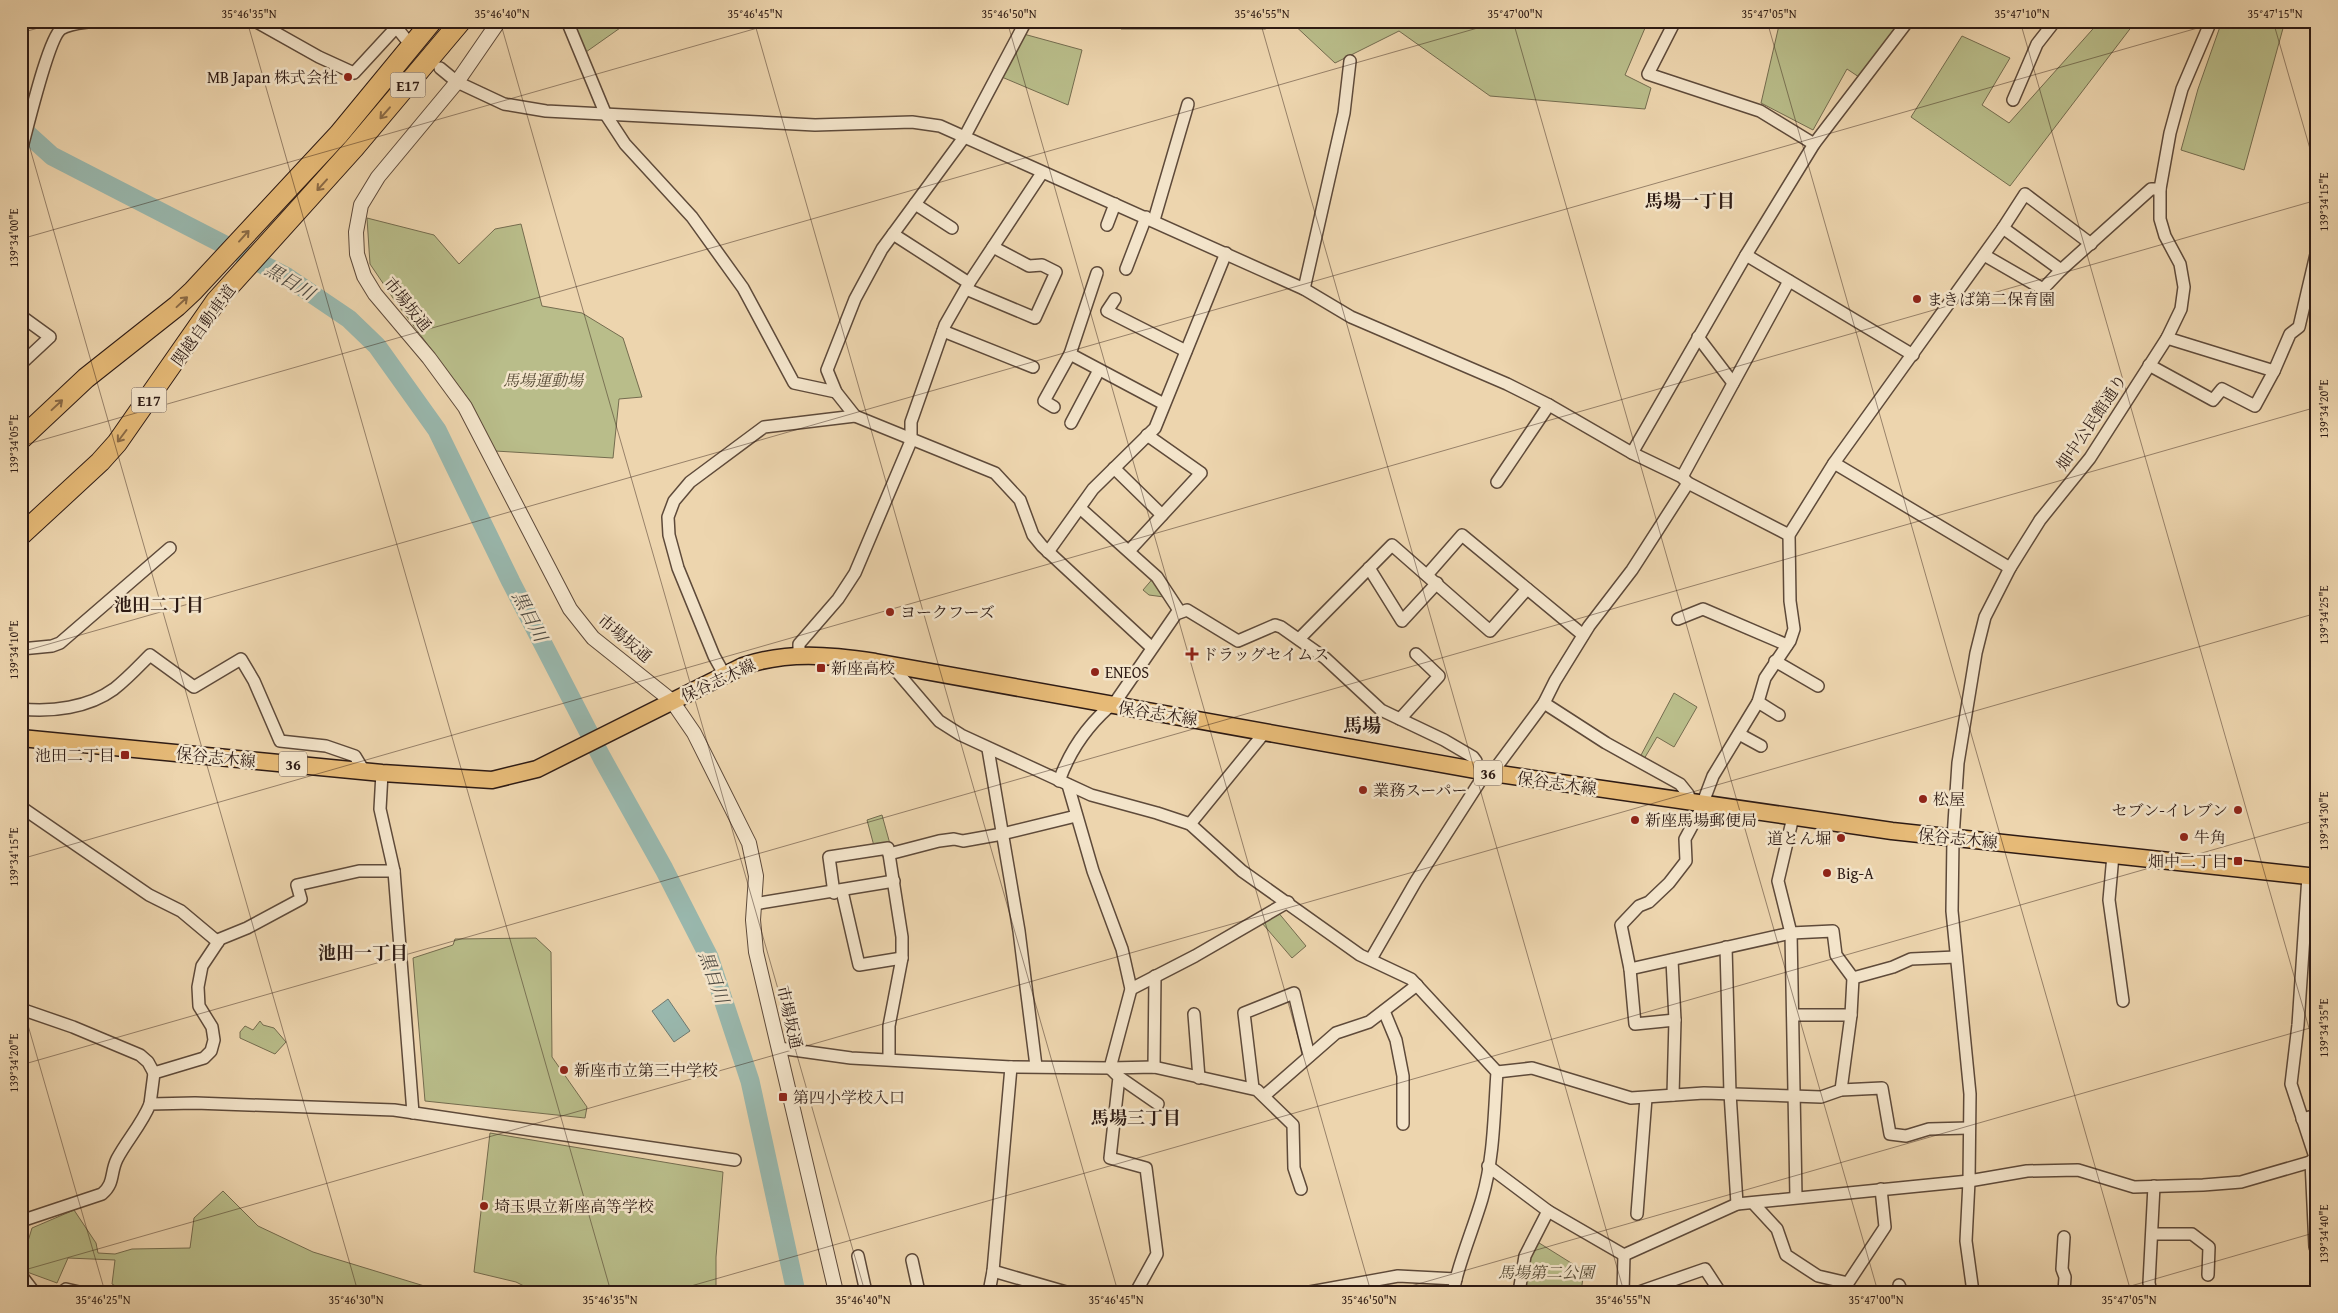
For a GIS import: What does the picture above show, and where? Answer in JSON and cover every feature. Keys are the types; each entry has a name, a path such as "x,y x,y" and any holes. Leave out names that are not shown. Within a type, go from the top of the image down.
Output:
{"highway":[{"name":"関越自動車道","path":"21,439 86,378 177,306 212,272 338,134 432,21"},
{"name":"関越自動車道","path":"21,535 100,462 117,443 152,396 201,322 232,284 354,148 461,21"}],"main road":[{"name":"保谷志木線","path":"21,738 382,773 492,780 522,774 562,757 724,674 757,661 800,655 833,656 1485,772 1793,817 1953,838 2313,877"}],"street":[{"path":"21,151 49,47 60,30 72,24 95,21"},
{"name":"市場坂通","path":"499,21 457,82 378,177 361,205 356,232 357,254 364,276 376,294 429,358 466,407 570,610 593,638 672,701 694,733 749,842 756,876 753,937 836,1292"},
{"path":"567,21 606,115 625,144 692,217 743,288 794,383 836,392"},
{"path":"1026,21 965,136 882,249 854,299 827,370 836,392 855,416 912,441 995,473 1020,500 1033,535 1048,552 1151,647"},
{"path":"1675,21 1648,74 1760,111 1814,144"},
{"path":"1632,453 1746,255 1814,144 1908,21"},
{"path":"2013,100 2037,44 2056,21"},
{"name":"畑中公民館通り","path":"1973,1292 1966,1241 1970,1094 1952,911 1953,838 1958,763 1976,653 1985,617 2010,568 2040,520 2090,458 2167,338 2181,308 2184,287 2180,264 2165,236 2160,219 2160,189 2170,133 2182,89 2211,21"},
{"path":"261,23 354,73 400,24 405,38"},
{"path":"1304,289 1344,113 1350,61"},
{"path":"440,68 457,82 504,104 546,111 815,125 912,122 940,126 1042,173 1226,253 1304,289 1351,317 1549,404 1632,453 1789,535"},
{"path":"1126,269 1150,219 1188,104"},
{"path":"800,655 799,644 838,599 855,573 912,441 911,422 943,331 968,286 1042,173"},
{"path":"1984,255 2043,289 2111,223 2151,189 2160,189"},
{"path":"1675,1020 1635,1024 1630,969 1621,925 1639,906 1649,902 1669,883 1686,861 1685,839 1696,803 1758,702 1765,678 1787,645 1794,629 1790,601 1789,535 1834,463 1913,355 2025,194 2091,244"},
{"path":"915,204 952,228"},
{"path":"1107,226 1115,204"},
{"path":"2003,228 2061,270"},
{"path":"893,234 968,286 1035,318 1056,272 1042,265 1029,266 993,247"},
{"path":"2149,365 2213,400 2222,389 2255,406 2274,371 2290,334 2299,327 2317,250"},
{"path":"1048,552 1092,489 1155,428 1226,253"},
{"path":"1746,255 1913,355"},
{"path":"1054,407 1044,401 1070,354 1097,272"},
{"path":"1371,959 1416,881 1485,772 1544,703 1583,635 1632,570 1685,480 1733,383 1789,281"},
{"path":"1114,299 1107,311 1186,351"},
{"path":"21,316 50,337 21,364"},
{"path":"943,331 1033,367"},
{"path":"1698,337 1733,383"},
{"path":"2167,338 2274,371"},
{"path":"1070,354 1164,404"},
{"path":"1071,424 1099,370"},
{"path":"1497,482 1549,404"},
{"path":"724,674 710,648 678,568 669,535 668,517 674,502 690,482 764,427 855,416"},
{"path":"1129,551 1201,472 1147,435"},
{"path":"1834,463 2010,568"},
{"path":"1114,468 1162,515"},
{"path":"1080,508 1157,576 1180,612"},
{"path":"1427,575 1462,535 1583,635"},
{"path":"1299,639 1392,545 1490,631 1527,589"},
{"path":"21,649 52,646 60,643 170,548"},
{"path":"1369,568 1402,621 1437,583"},
{"path":"1678,619 1703,609 1787,645"},
{"path":"1110,1068 1131,989 1122,949 1063,783 1074,748 1110,705 1116,701 1151,647 1180,612 1187,610 1238,641 1275,625 1282,627 1325,658 1382,710 1444,740 1473,757 1485,772"},
{"path":"1400,719 1439,676 1416,654"},
{"path":"21,709 45,711 90,702 114,689 150,655 194,687 241,659 254,681 280,741 326,746 355,756 364,771"},
{"path":"1775,661 1818,686"},
{"path":"892,666 939,721 988,749 1090,795 1190,824 1242,871 1360,954 1412,979 1498,1072 1488,1166 1482,1198 1462,1253 1453,1292"},
{"path":"1758,702 1779,715"},
{"path":"1544,703 1606,743 1680,784 1696,803"},
{"path":"1190,824 1265,732"},
{"path":"1739,734 1761,746"},
{"path":"988,749 1019,931 1036,1066"},
{"path":"382,773 381,821 392,855 394,871 413,1114"},
{"path":"21,807 149,895 181,911 218,942"},
{"path":"889,854 939,841 954,839 963,841 1002,834 1076,816"},
{"path":"1793,817 1778,881 1791,933 1796,1197"},
{"path":"888,1059 889,1026 902,958 902,937 888,848 829,857 858,965 902,958"},
{"path":"2113,855 2109,900 2124,1001"},
{"path":"154,1073 204,1058 211,1051 214,1040 212,1027 199,1006 198,987 202,966 218,942 301,899 297,885 359,871 394,871"},
{"path":"2313,877 2291,1084 2315,1161 2315,1247"},
{"path":"754,904 838,892 894,881"},
{"path":"1131,989 1195,956 1288,902"},
{"path":"1630,969 1791,933 1833,931 1836,955 1853,978 1851,1015 1841,1090"},
{"path":"1726,947 1730,1093 1737,1204"},
{"path":"1853,978 1893,967 1911,959 1956,957"},
{"path":"1672,960 1675,1020 1674,1095"},
{"path":"1154,1066 1155,976"},
{"path":"1264,1096 1336,1033 1369,1022 1417,985"},
{"path":"1253,1088 1244,1013 1294,993 1309,1056"},
{"path":"21,1009 73,1027 140,1055 148,1062 154,1073 150,1104 144,1118 116,1160 110,1187 102,1194 21,1222"},
{"path":"1384,1011 1396,1040 1408,1106 1402,1124"},
{"path":"1194,1014 1199,1078"},
{"path":"1793,1015 1851,1015"},
{"path":"779,1048 850,1058 1011,1067 1110,1068 1154,1066 1199,1078 1236,1083 1253,1088 1264,1096 1293,1125 1294,1168 1301,1189"},
{"path":"989,1292 993,1271 1011,1067"},
{"path":"1110,1068 1119,1077 1158,1104"},
{"path":"1498,1072 1532,1068 1632,1098 1730,1093 1821,1097 1841,1090 1882,1088 1890,1134 1906,1136 1929,1129 1969,1128"},
{"path":"1119,1077 1110,1158 1146,1168 1157,1254 1136,1292"},
{"path":"1637,1214 1646,1098"},
{"path":"150,1104 195,1103 394,1110 735,1160"},
{"path":"2302,1120 2317,1114"},
{"path":"1624,1255 1737,1204 1968,1181 2027,1170 2078,1170 2134,1187 2241,1182 2315,1161"},
{"path":"1488,1166 1548,1211 1624,1255"},
{"path":"2151,1292 2149,1283 2154,1186"},
{"path":"1753,1203 1777,1229 1786,1256 1818,1276 1848,1283 1885,1227 1881,1189"},
{"path":"1519,1292 1525,1256 1548,1211"},
{"path":"2152,1234 2192,1234 2209,1247 2208,1276"},
{"path":"2064,1236 2062,1269 2065,1277 2064,1292"},
{"path":"1622,1292 1624,1255"},
{"path":"858,1256 866,1292"},
{"path":"912,1260 919,1292"},
{"path":"1638,1292 1705,1269 1720,1292"},
{"path":"993,1271 1066,1292"},
{"path":"21,1275 34,1292"},
{"path":"1310,1292 1398,1276 1456,1279"},
{"path":"62,1292 66,1288 79,1292"}],"green space":[{"path":"573,21 630,21 586,52"},
{"path":"1121,21 1290,21 1265,29 1121,29"},
{"path":"1290,21 1648,21 1625,75 1651,88 1645,109 1490,96 1399,31 1335,63"},
{"path":"1780,21 1902,21 1859,77 1847,69 1813,130 1761,103"},
{"path":"2100,21 2136,21 2010,186 1911,117 1962,36 2010,58 1982,105 2009,123"},
{"path":"2222,21 2285,21 2244,170 2181,150 2198,89"},
{"path":"1020,33 1082,50 1068,105 997,75"},
{"name":"馬場運動場","path":"367,218 434,235 459,264 495,229 521,224 542,306 582,313 623,338 642,397 619,399 613,458 495,451 470,401 395,301 370,264"},
{"path":"1155,576 1175,614 1164,597 1149,595 1143,590"},
{"path":"1674,693 1697,707 1674,747 1657,737 1644,759 1640,757"},
{"path":"882,815 890,844 874,846 867,820"},
{"path":"1277,911 1306,946 1292,958 1262,923"},
{"path":"536,938 551,952 552,1057 587,1107 585,1118 425,1101 413,958 453,945 455,939"},
{"path":"260,1021 263,1025 274,1028 286,1042 275,1054 240,1038 240,1032 245,1026 253,1030"},
{"path":"490,1133 723,1172 716,1257 716,1292 536,1292 516,1282 474,1272"},
{"path":"223,1191 258,1226 313,1252 444,1292 126,1292 112,1284 115,1260 68,1258 57,1283 27,1272 21,1264 32,1228 74,1210 96,1243 98,1253 115,1254 132,1249 190,1248 194,1218"},
{"name":"馬場第二公園","path":"1536,1241 1584,1271 1581,1292 1522,1292 1529,1257"}],"water":[{"path":"668,999 690,1031 674,1042 652,1011"}],"waterway":[{"name":"黒目川","path":"21,128 52,156 287,277 349,319 377,346 437,430 511,582 602,758 664,869 709,957 750,1081 796,1292"}],"place":[{"name":"MB Japan 株式会社","path":"348,77"},
{"name":"まきば第二保育園","path":"1917,299"},
{"name":"ヨークフーズ","path":"890,612"},
{"name":"ドラッグセイムス","path":"1192,654"},
{"name":"新座高校","path":"821,668"},
{"name":"ENEOS","path":"1095,672"},
{"name":"池田二丁目","path":"125,755"},
{"name":"業務スーパー","path":"1363,790"},
{"name":"松屋","path":"1923,799"},
{"name":"セブン-イレブン","path":"2238,810"},
{"name":"新座馬場郵便局","path":"1635,820"},
{"name":"牛角","path":"2184,837"},
{"name":"道とん堀","path":"1841,838"},
{"name":"畑中二丁目","path":"2238,861"},
{"name":"Big-A","path":"1827,873"},
{"name":"新座市立第三中学校","path":"564,1070"},
{"name":"第四小学校入口","path":"783,1097"},
{"name":"埼玉県立新座高等学校","path":"484,1206"}],"district":[{"name":"馬場一丁目","path":"1690,200"},
{"name":"池田二丁目","path":"159,604"},
{"name":"馬場","path":"1362,725"},
{"name":"池田一丁目","path":"363,952"},
{"name":"馬場三丁目","path":"1136,1117"}]}
